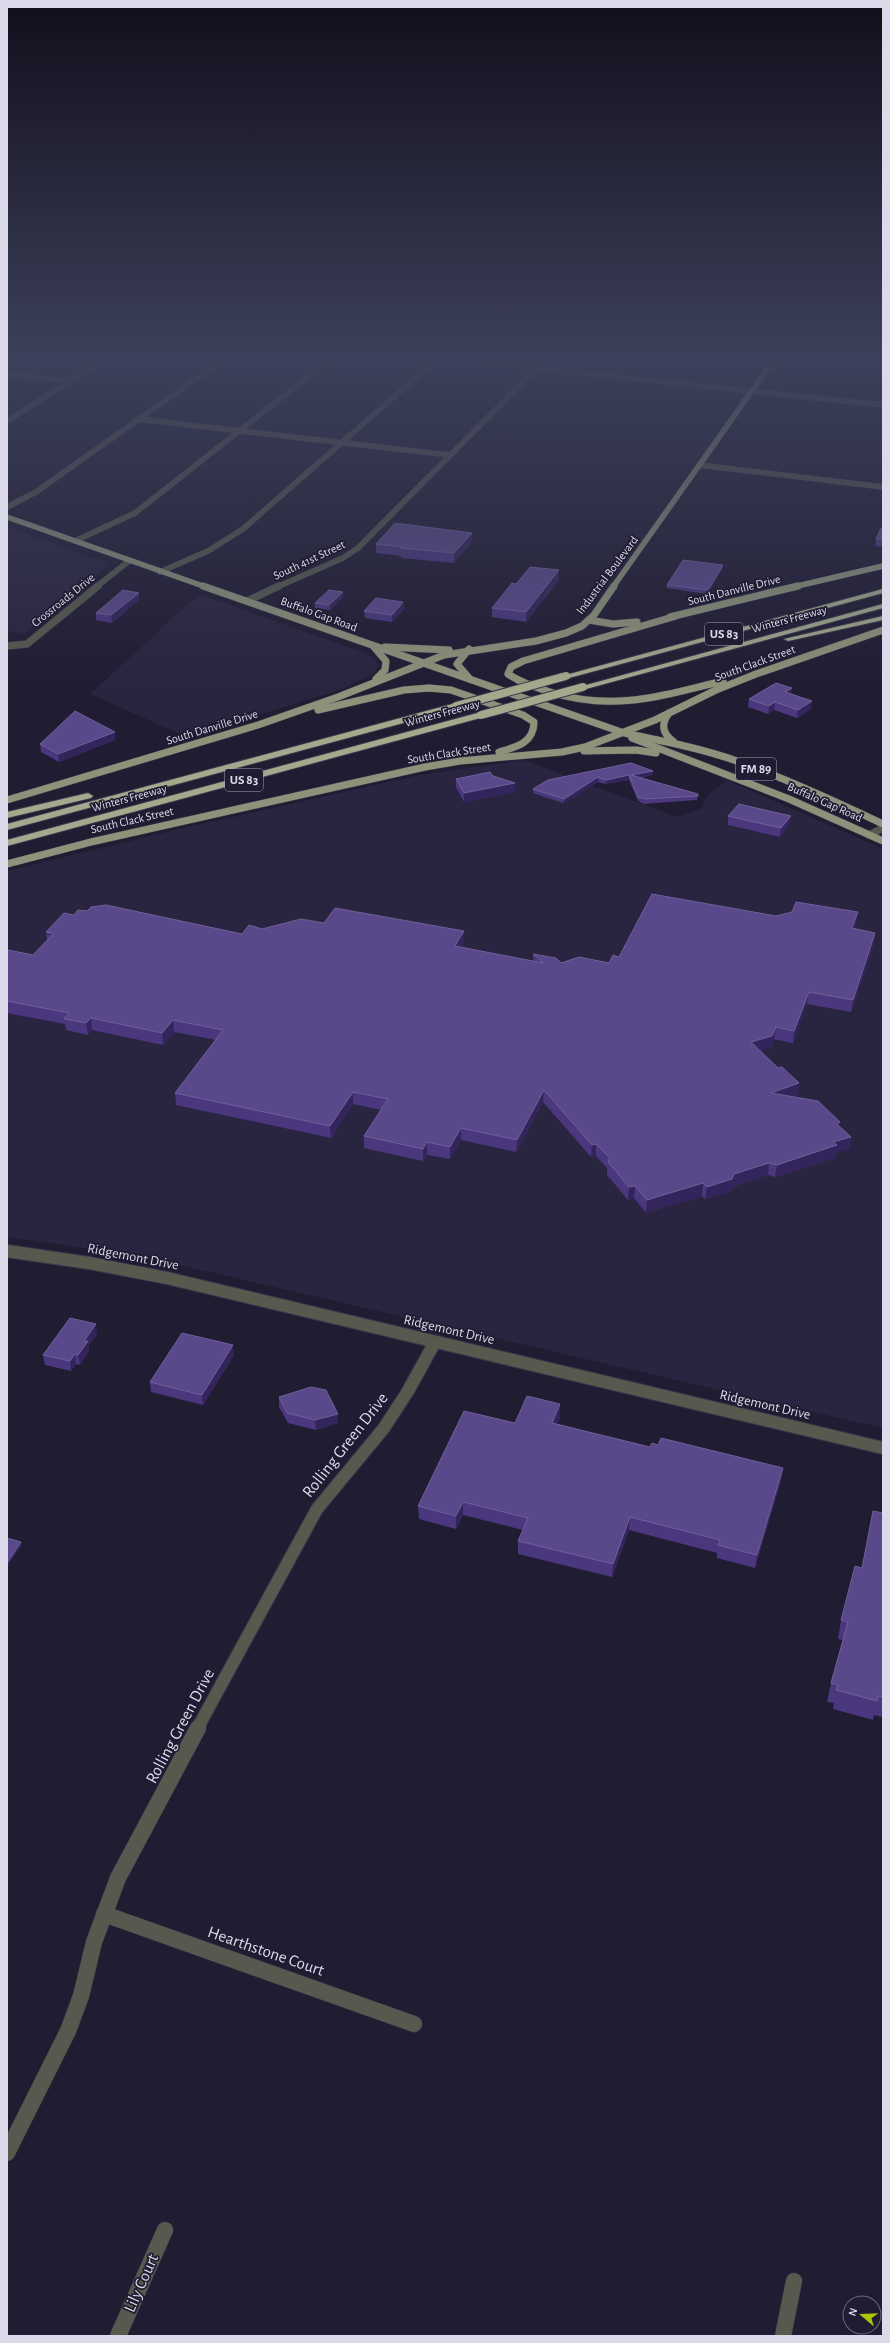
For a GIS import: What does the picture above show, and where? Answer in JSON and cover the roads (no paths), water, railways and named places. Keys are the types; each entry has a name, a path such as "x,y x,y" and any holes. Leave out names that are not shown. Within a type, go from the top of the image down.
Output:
{"highway":[{"name":"Winters Freeway","path":"7,827 883,590"},
{"name":"Winters Freeway","path":"7,843 883,606"},
{"path":"634,673 883,618"},
{"path":"7,815 296,749"},
{"path":"7,852 146,806"}],"main road":[{"name":"Industrial Boulevard","path":"420,663 444,655 469,650 547,639 574,630 589,620 695,470"},
{"name":"Buffalo Gap Road","path":"7,517 473,682 624,733 674,743 736,761 790,781 883,824"},
{"name":"South Danville Drive","path":"589,620 625,624 676,616 883,566"},
{"path":"676,616 523,661 511,667 508,674 522,683 572,699 614,704 657,697 756,674"},
{"name":"South Clack Street","path":"7,864 98,840 425,767 460,761 562,752 586,747 624,733 716,690 756,674 883,630"},
{"path":"372,646 417,650 469,650"},
{"path":"370,684 385,670 386,662 372,646"},
{"path":"469,650 457,664 473,682"},
{"name":"South Danville Drive","path":"7,800 258,725 370,684 420,663"},
{"path":"258,725 397,691 429,688 451,690 523,715 534,722 535,730 530,739 525,743 497,753 460,761"},
{"path":"669,713 663,721 662,727 665,736 674,743"},
{"name":"Buffalo Gap Road","path":"624,733 639,742 789,799 883,842"},
{"path":"562,752 636,750 675,756"}],"street":[{"path":"7,507 36,492 66,470"},
{"path":"75,541 136,513 191,470"},
{"path":"160,572 226,542 309,470"},
{"name":"South 41st Street","path":"247,601 343,558 358,548 434,470"},
{"path":"746,470 883,486"},
{"name":"Crossroads Drive","path":"7,646 27,644 129,561"},
{"path":"869,835 883,828"},
{"name":"Ridgemont Drive","path":"7,1251 89,1263 167,1278 883,1448"},
{"name":"Rolling Green Drive","path":"7,2153 68,2031 80,1996 94,1942 118,1878 288,1559 317,1509 384,1428 408,1390 434,1342"},
{"name":"Hearthstone Court","path":"104,1914 414,2024"},
{"name":"Lily Court","path":"118,2336 165,2230"},
{"path":"783,2336 794,2281"}]}
